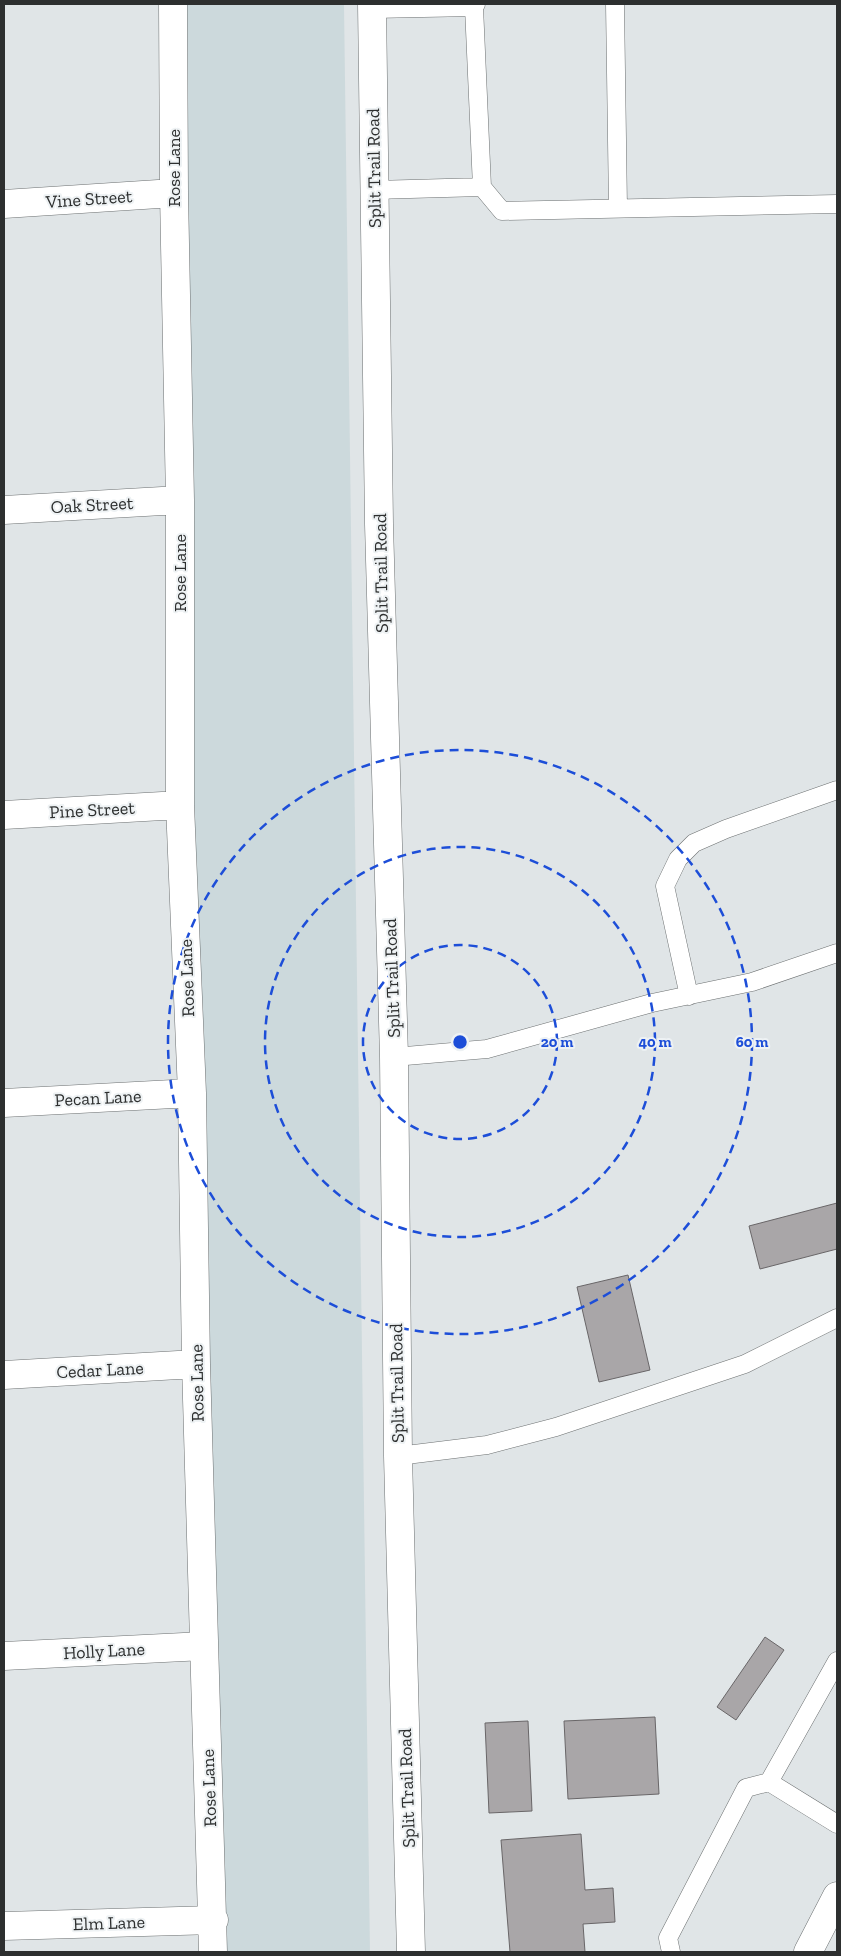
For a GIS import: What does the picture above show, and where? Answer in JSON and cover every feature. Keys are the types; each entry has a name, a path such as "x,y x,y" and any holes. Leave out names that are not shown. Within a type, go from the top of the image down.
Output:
{"street":[{"name":"Rose Lane","path":"173,4 174,193 180,500 180,805 192,1093 196,1364 214,1920 213,1952"},
{"name":"Split Trail Road","path":"372,6 379,514 394,1057 398,1456 411,1952"},
{"name":"Vine Street","path":"4,204 174,193"},
{"name":"Oak Street","path":"4,510 180,500"},
{"name":"Pine Street","path":"4,815 180,805"},
{"name":"Pecan Lane","path":"4,1102 192,1093"},
{"name":"Cedar Lane","path":"4,1375 196,1364"},
{"name":"Holly Lane","path":"4,1656 204,1646"},
{"path":"808,1952 837,1896"},
{"name":"Elm Lane","path":"4,1926 214,1920"}],"lane":[{"path":"614,4 618,208"},
{"path":"372,6 475,5 482,187 502,210 837,204"},
{"path":"374,190 482,187"},
{"path":"689,996 664,886 678,859 694,843 726,829 837,790"},
{"path":"394,1057 488,1049 652,1003 752,982 837,953"},
{"path":"398,1456 487,1445 556,1427 745,1364 837,1318"},
{"path":"671,1952 668,1938 746,1788 769,1782 837,1661"},
{"path":"769,1782 837,1824"}],"shaded area":[{"path":"171,4 344,4 370,1952 211,1952"}],"building":[{"path":"837,1203 837,1249 760,1269 749,1226"},
{"path":"628,1275 650,1370 599,1382 577,1287"},
{"path":"765,1637 784,1650 736,1720 717,1707"},
{"path":"655,1717 659,1794 568,1799 564,1721"},
{"path":"528,1721 532,1811 489,1813 485,1723"},
{"path":"581,1834 585,1890 613,1888 615,1922 583,1924 585,1952 510,1952 501,1840"}]}
